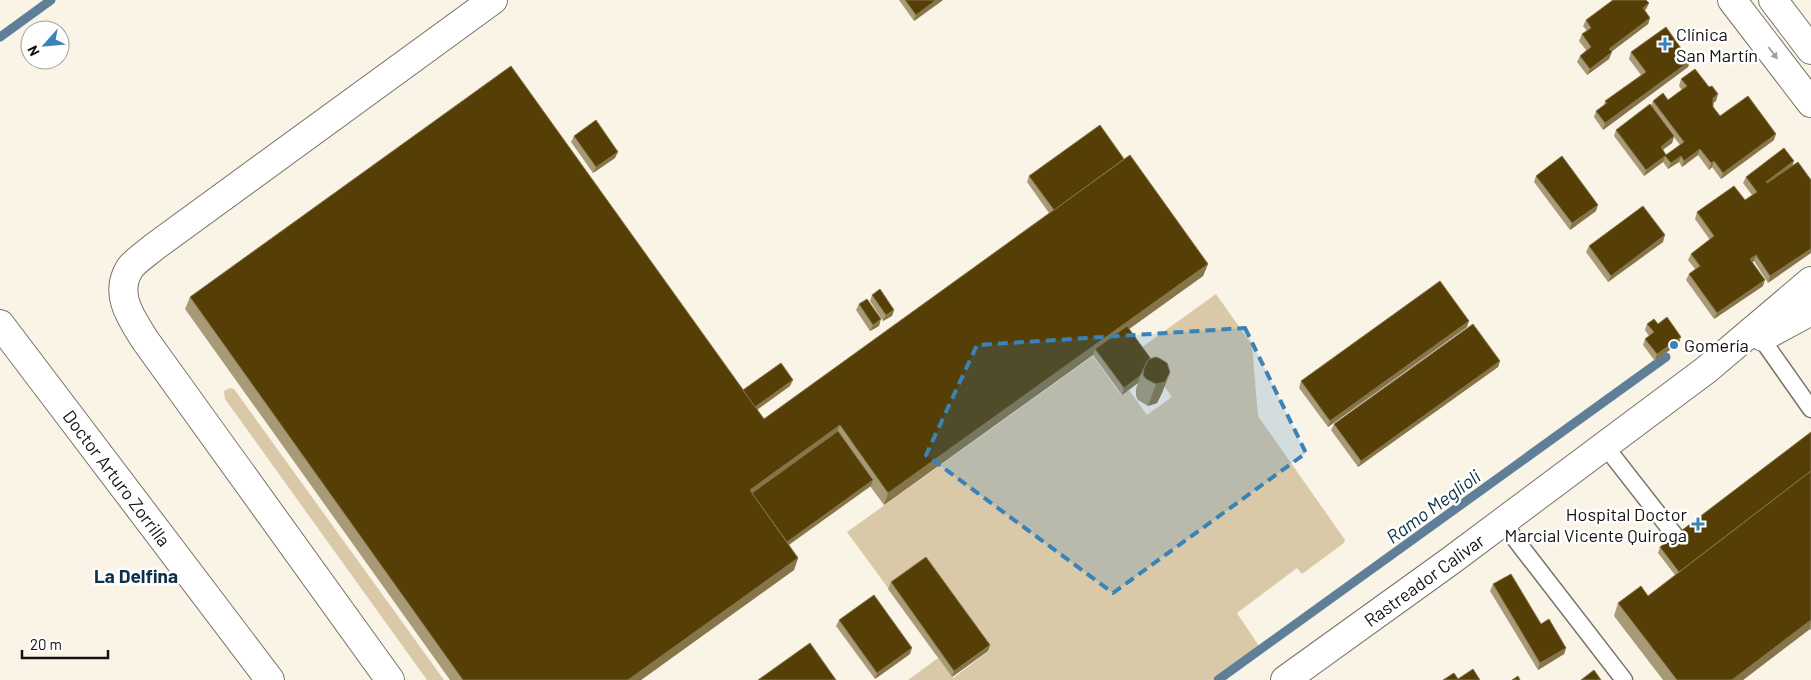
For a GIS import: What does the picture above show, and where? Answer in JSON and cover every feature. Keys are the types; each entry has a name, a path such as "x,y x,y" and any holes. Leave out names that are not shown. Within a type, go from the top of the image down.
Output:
{"street":[{"path":"390,680 145,340 126,309 123,288 129,269 148,252 493,0"},
{"path":"1732,0 1811,103"},
{"path":"1773,0 1811,50"},
{"name":"Rastreador Calivar","path":"1293,678 1706,370 1811,281"},
{"name":"Rastreador Calivar","path":"1706,370 1811,311"},
{"name":"Doctor Arturo Zorrilla","path":"0,324 270,680"}],"lane":[{"path":"1761,338 1811,409"},
{"path":"1605,446 1678,538"},
{"path":"1502,522 1624,680"}],"highlighted area":[{"path":"1245,328 1306,453 1113,593 926,455 977,345"}],"shaded area":[{"path":"1216,294 1252,345 1258,416 1345,540 1344,543 1302,574 1297,568 1237,613 1259,646 1212,680 908,680 938,658 953,678 989,651 924,562 888,588 847,532 1093,356 1121,395 1129,390 1147,415 1172,397 1138,350"},
{"path":"230,388 234,389 444,680 427,680 225,399 224,391"}],"building":[{"path":"905,0 936,0 916,15"},
{"path":"1613,0 1646,0 1649,3 1643,8 1650,18 1609,49 1612,52 1590,69 1580,56 1591,47 1582,34 1591,28 1586,20"},
{"path":"1666,27 1690,61 1605,123 1596,111 1607,103 1605,101 1646,72 1631,52"},
{"path":"511,66 764,419 1130,155 1208,264 888,493 840,425 750,490 798,558 628,680 463,680 190,297"},
{"path":"1695,69 1709,87 1712,86 1718,94 1713,98 1713,107 1720,116 1748,96 1776,134 1723,173 1714,161 1711,163 1700,149 1684,161 1681,156 1671,163 1665,156 1646,170 1616,130 1650,104 1674,136 1661,147 1666,155 1684,142 1653,101 1663,93 1668,100 1687,86 1681,79"},
{"path":"596,120 618,152 596,167 574,136"},
{"path":"1100,125 1124,159 1054,210 1029,176"},
{"path":"1784,148 1794,161 1766,182 1798,162 1811,180 1811,249 1770,276 1756,255 1750,259 1765,280 1717,313 1689,274 1700,266 1691,254 1714,236 1697,212 1734,186 1745,200 1757,192 1746,177"},
{"path":"1562,156 1598,205 1572,223 1536,176"},
{"path":"1643,206 1665,235 1611,276 1589,246"},
{"path":"1440,281 1469,321 1330,421 1301,381"},
{"path":"880,289 894,310 886,315 872,295"},
{"path":"867,299 881,319 873,325 859,304"},
{"path":"1667,317 1681,337 1657,354 1645,339 1654,332 1647,324 1654,319 1658,324"},
{"path":"1473,324 1500,361 1361,461 1334,424"},
{"path":"1127,326 1151,359 1148,360 1140,376 1124,388 1095,349"},
{"path":"1155,357 1167,363 1170,372 1165,382 1156,384 1146,379 1143,375 1148,360"},
{"path":"781,363 793,380 755,407 743,390"},
{"path":"838,431 873,480 787,542 752,493"},
{"path":"1811,432 1811,471 1679,572 1660,547"},
{"path":"1811,471 1811,620 1732,680 1677,680 1618,603 1641,586 1648,596"},
{"path":"926,557 990,645 954,671 891,582"},
{"path":"1511,574 1541,624 1549,619 1566,648 1540,663 1493,584"},
{"path":"874,595 912,648 877,673 839,620"},
{"path":"810,643 836,680 758,680"},
{"path":"1473,669 1480,680 1443,680 1454,673 1458,679"},
{"path":"1594,670 1601,680 1581,680"},
{"path":"1518,676 1520,680 1512,680"}],"waterway":[{"path":"0,37 51,0"},
{"name":"Ramo Meglioli","path":"1218,680 1666,357"}],"place":[{"name":"Clínica San Martín","path":"1665,44"},
{"name":"Gomería","path":"1674,345"},
{"name":"Hospital Doctor Marcial Vicente Quiroga","path":"1698,524"}],"district":[{"name":"La Delfina","path":"136,575"}]}
